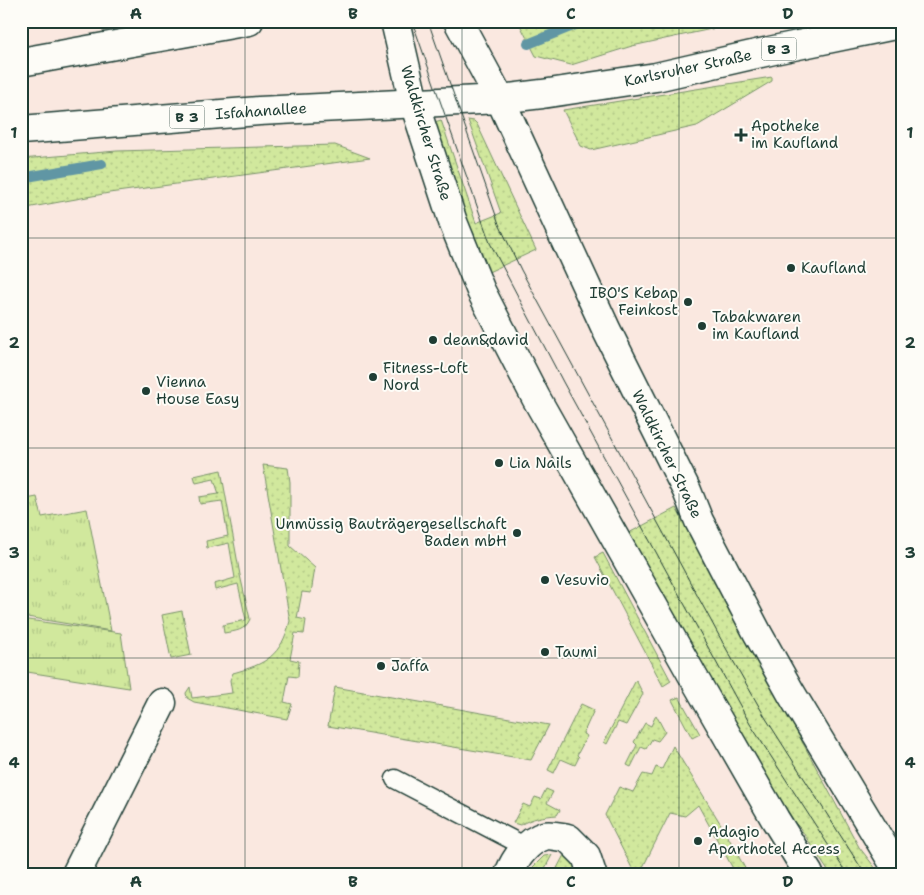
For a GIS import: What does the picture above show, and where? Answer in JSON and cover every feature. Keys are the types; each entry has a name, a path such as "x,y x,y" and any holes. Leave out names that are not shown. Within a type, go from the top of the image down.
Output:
{"main road":[{"path":"21,62 250,21"},
{"name":"Waldkircher Straße","path":"395,21 414,103 453,222 481,291 536,398 689,670 774,819 810,874"},
{"name":"Waldkircher Straße","path":"458,21 500,99 607,331 687,491 704,530 791,693 900,874"},
{"name":"Karlsruher Straße","path":"500,99 656,77 903,22"},
{"name":"Isfahanallee","path":"21,130 259,111 500,99"},
{"path":"76,874 162,703"},
{"path":"509,874 513,864 526,847 544,835 568,838 586,856 592,874"}],"lane":[{"path":"395,779 526,847"}],"green space":[{"path":"518,21 749,21 632,46 571,65 536,56"},
{"path":"772,77 772,81 697,126 591,150 581,146 563,110"},
{"path":"441,120 476,223 501,213 468,120 474,121 477,124 536,250 482,275 431,123"},
{"path":"335,145 370,158 109,193 21,209 21,159 117,151"},
{"path":"263,465 288,468 290,482 290,546 315,568 311,593 302,592 297,618 306,620 304,634 295,633 290,659 299,661 298,677 289,676 284,702 292,704 287,719 194,702 187,698 186,693 190,687 192,698 232,693 230,680 233,673 255,666 271,657 282,643 286,633 290,621"},
{"path":"221,470 250,619 243,628 224,633 223,625 246,620 238,584 215,590 214,584 235,578 229,543 207,548 206,541 228,536 222,501 200,504 199,497 219,494 214,479 196,483 194,476"},
{"path":"37,497 42,517 87,509 111,631 21,616 21,500"},
{"path":"676,508 859,847 880,874 830,874 800,828 777,805 623,536"},
{"path":"603,553 671,681 663,686 595,557"},
{"path":"182,611 191,655 171,659 162,615"},
{"path":"21,619 121,633 129,688 21,671"},
{"path":"636,680 643,694 626,725 618,722 607,744 604,742"},
{"path":"335,687 549,725 531,760 328,726"},
{"path":"679,697 700,734 692,738 672,700"},
{"path":"581,704 594,710 583,734 587,736 577,755 579,757 575,765 561,759 554,773 548,770"},
{"path":"656,715 665,732 658,741 652,739 646,749 641,747 631,767 627,765 637,745 634,742 645,723 651,726"},
{"path":"673,746 725,831 748,874 736,874 698,805 685,816 670,813 642,869 644,874 635,874 605,815 619,787 633,792 643,774 652,776 656,767 662,769"},
{"path":"546,789 553,792 547,803 560,810 557,815 538,818 520,825 513,823 523,804 530,807 535,797 541,799"},
{"path":"552,855 542,874 526,874 544,856"},
{"path":"564,855 572,862 578,874 554,874"}],"waterway":[{"path":"528,44 585,21"},
{"path":"21,178 102,164"}],"tram line":[{"path":"412,21 490,243 563,382 750,724 847,874"},
{"path":"428,21 499,224 521,270 765,717 865,874"}],"place":[{"name":"Apotheke im Kaufland","path":"741,135"},
{"name":"Kaufland","path":"791,268"},
{"name":"IBO'S Kebap Feinkost","path":"688,302"},
{"name":"Tabakwaren im Kaufland","path":"702,326"},
{"name":"dean&david","path":"433,340"},
{"name":"Fitness-Loft Nord","path":"373,377"},
{"name":"Vienna House Easy","path":"146,391"},
{"name":"Lia Nails","path":"499,463"},
{"name":"Unmüssig Bauträgergesellschaft Baden mbH","path":"517,533"},
{"name":"Vesuvio","path":"545,580"},
{"name":"Taumi","path":"545,652"},
{"name":"Jaffa","path":"381,666"},
{"name":"Adagio Aparthotel Access","path":"698,841"}]}
